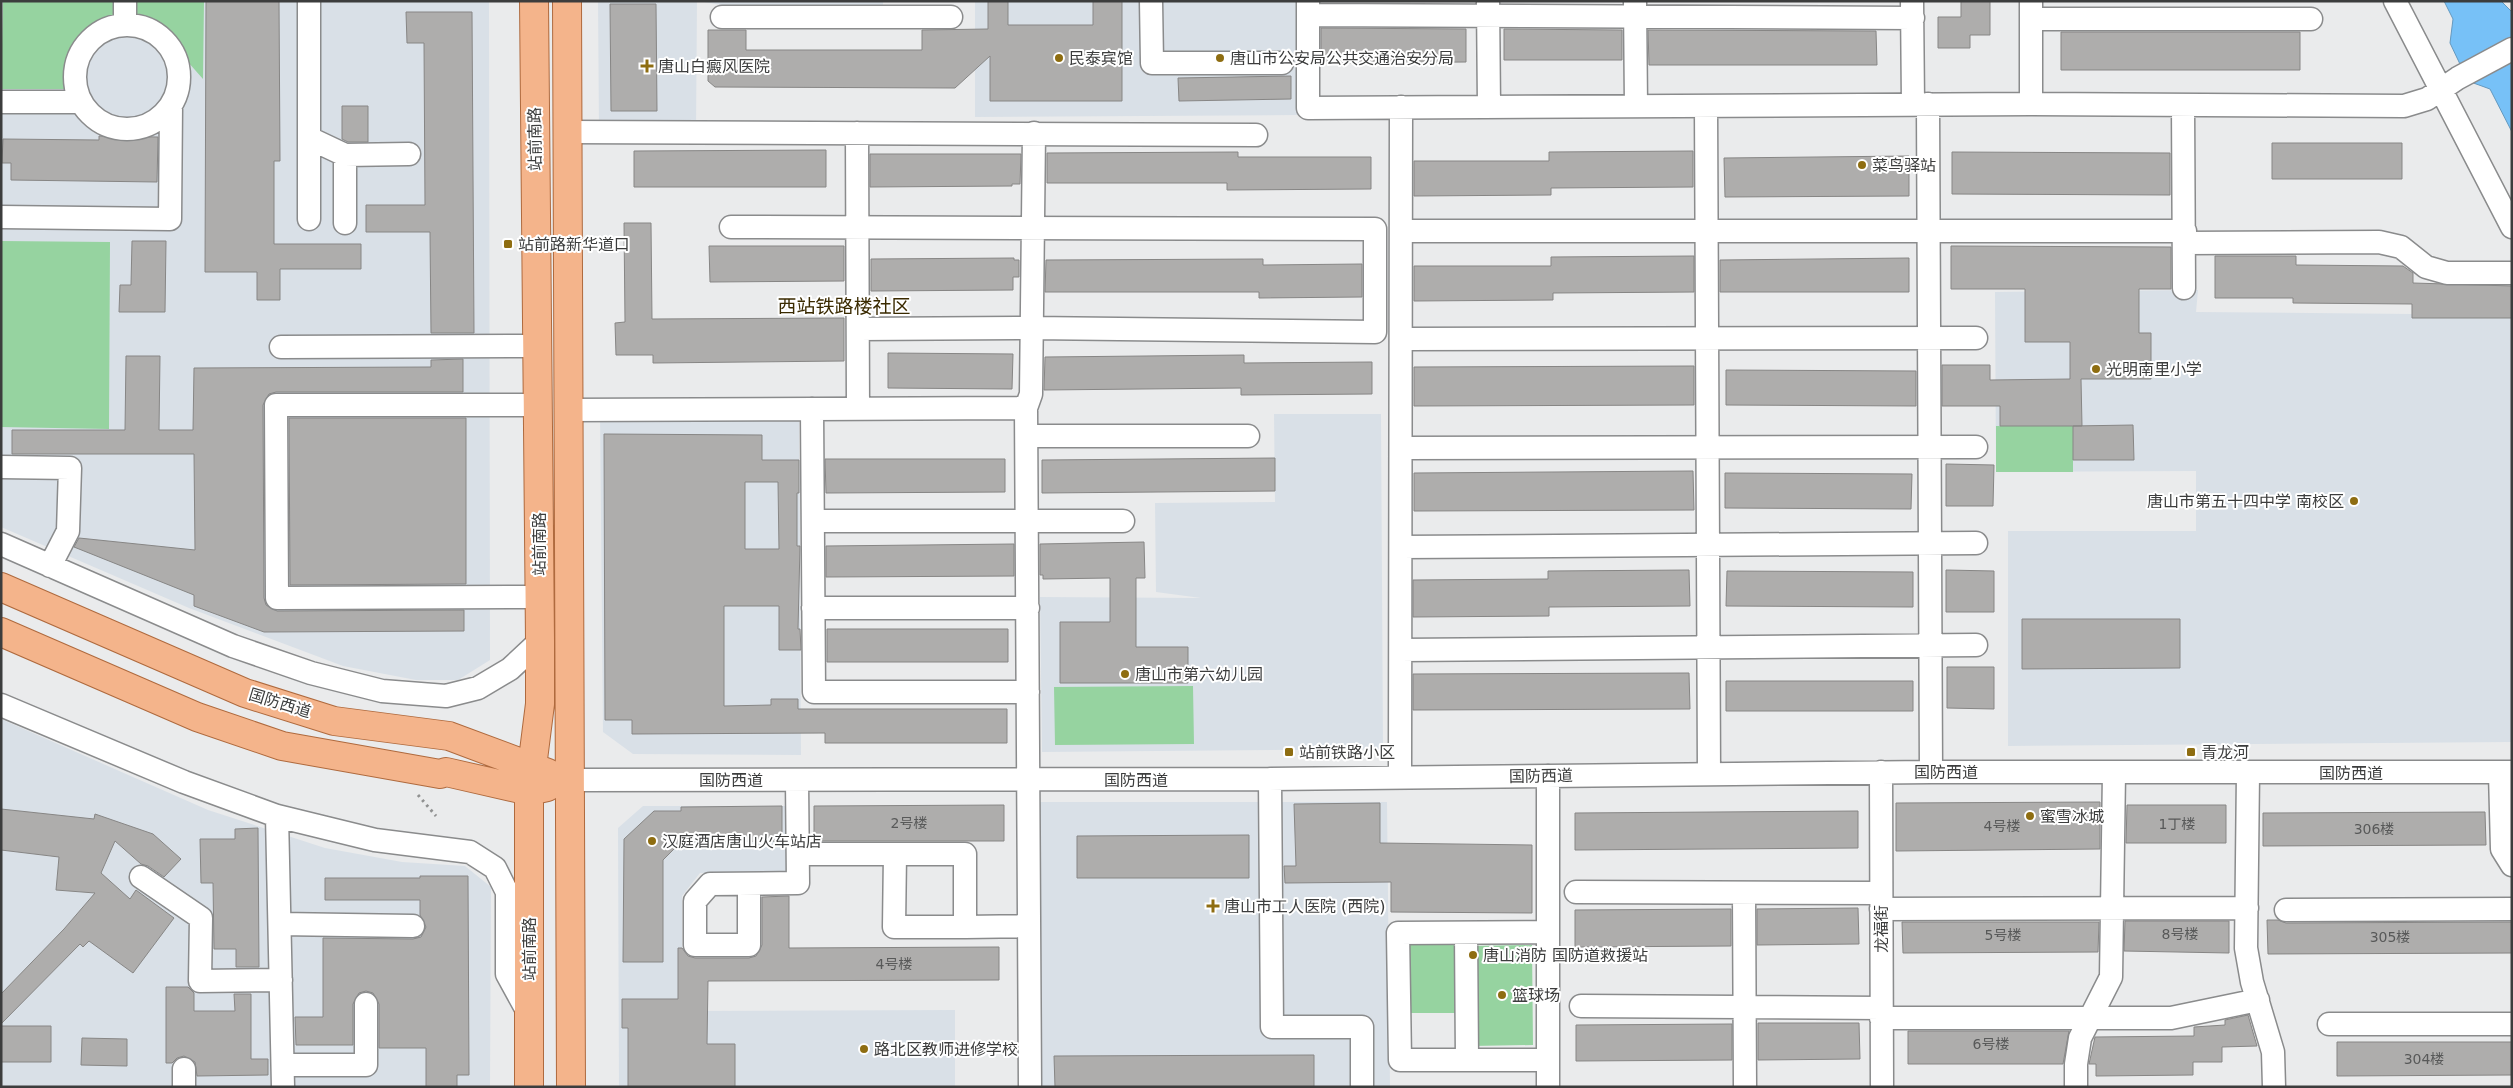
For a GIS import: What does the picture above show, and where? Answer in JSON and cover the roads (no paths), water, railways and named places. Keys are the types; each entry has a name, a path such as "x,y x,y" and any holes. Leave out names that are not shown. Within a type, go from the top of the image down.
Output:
{"main road":[{"name":"站前南路","path":"529,1087 531,780 540,704 534,1"},
{"name":"站前南路","path":"567,1 571,1087"},
{"name":"国防西道","path":"1,587 245,693 334,720 449,736 531,780"},
{"name":"国防西道","path":"1,632 197,717 282,746 440,774 446,772 531,780 571,780"}],"street":[{"path":"125,1 125,24"},
{"path":"309,1 309,219"},
{"path":"1151,1 1152,63 1282,63"},
{"path":"2395,1 2449,84 2512,227"},
{"path":"1931,772 1929,231 1921,104 1912,10 1308,8 1308,108 1921,104 2404,106 2427,99 2449,84 2512,49"},
{"path":"722,17 893,9 951,17"},
{"path":"1488,9 1489,107"},
{"path":"1635,9 1636,106"},
{"path":"2031,104 2031,10 2311,19"},
{"path":"125,24 147,28 166,41 172,51 179,72 176,95 171,105 154,122 125,129 97,120 81,102 76,91 74,74 78,56 84,46 102,30 125,24"},
{"path":"1,102 81,102"},
{"path":"1,217 170,219 171,105"},
{"path":"2183,105 2184,288"},
{"path":"1706,106 1709,774"},
{"path":"1400,777 1401,108"},
{"path":"566,132 1256,134"},
{"path":"857,133 858,409"},
{"path":"1030,1087 1026,408 1031,394 1034,134"},
{"path":"309,138 346,155 409,154"},
{"path":"345,223 346,155"},
{"path":"731,227 1375,229 1375,332 1032,328 858,329"},
{"path":"1401,231 1929,231 2379,242 2400,247 2426,267 2447,273 2512,273"},
{"path":"1401,338 1976,338"},
{"path":"281,347 537,346"},
{"path":"538,405 276,405 277,598 540,597"},
{"path":"568,410 1026,408"},
{"path":"812,409 814,692 1028,692"},
{"path":"1027,436 1248,436"},
{"path":"1401,448 1976,447"},
{"path":"1,467 70,468 68,531 50,566"},
{"path":"812,521 1123,521"},
{"path":"1400,547 1976,543"},
{"path":"1,544 233,646 312,673 382,691 446,696 478,688 510,669 540,641"},
{"path":"813,608 1028,608"},
{"path":"1400,650 1976,644"},
{"path":"1,705 184,782 277,816 375,840 470,852 495,868 507,892 507,974 529,1014"},
{"name":"国防西道","path":"571,780 1270,779 1881,772 2506,773"},
{"name":"龙福街","path":"1881,772 1882,1087"},
{"path":"2076,1087 2076,1064 2080,1038 2111,977 2114,773"},
{"path":"2248,773 2246,948 2273,1052 2274,1087"},
{"path":"2506,773 2502,849 2512,865"},
{"path":"1548,776 1548,1087"},
{"path":"1270,779 1272,1027 1362,1027 1362,1087"},
{"path":"749,884 798,883 797,780"},
{"path":"277,816 283,1076 366,1065 366,1004"},
{"path":"798,854 964,854 965,927"},
{"path":"894,854 894,927 1029,926"},
{"path":"141,877 201,918 200,981 281,980"},
{"path":"1576,892 1744,893 1881,901 2112,909 2247,908"},
{"path":"1744,893 1745,1087"},
{"path":"2286,910 2512,909"},
{"path":"280,924 413,926"},
{"path":"1548,932 1398,933 1400,1060 1548,1060"},
{"path":"1466,933 1467,1060"},
{"path":"1581,1006 1745,1006 1881,1013 2172,1018 2258,1000"},
{"path":"2330,1024 2512,1024"}],"water":[{"path":"2444,1 2501,1 2512,12 2512,132 2490,89 2468,81 2450,43 2453,19"}],"place":[{"name":"民泰宾馆","path":"1059,58"},
{"name":"唐山市公安局公共交通治安分局","path":"1220,58"},
{"name":"唐山白癜风医院","path":"647,66"},
{"name":"菜鸟驿站","path":"1862,165"},
{"name":"站前路新华道口","path":"508,244"},
{"name":"光明南里小学","path":"2096,369"},
{"name":"唐山市第五十四中学 南校区","path":"2354,501"},
{"name":"唐山市第六幼儿园","path":"1125,674"},
{"name":"站前铁路小区","path":"1289,752"},
{"name":"青龙河","path":"2191,752"},
{"name":"蜜雪冰城","path":"2030,816"},
{"name":"汉庭酒店唐山火车站店","path":"652,841"},
{"name":"唐山市工人医院 (西院)","path":"1213,906"},
{"name":"唐山消防 国防道救援站","path":"1473,955"},
{"name":"篮球场","path":"1502,995"},
{"name":"路北区教师进修学校","path":"864,1049"}],"district":[{"name":"西站铁路楼社区","path":"844,306"}]}
